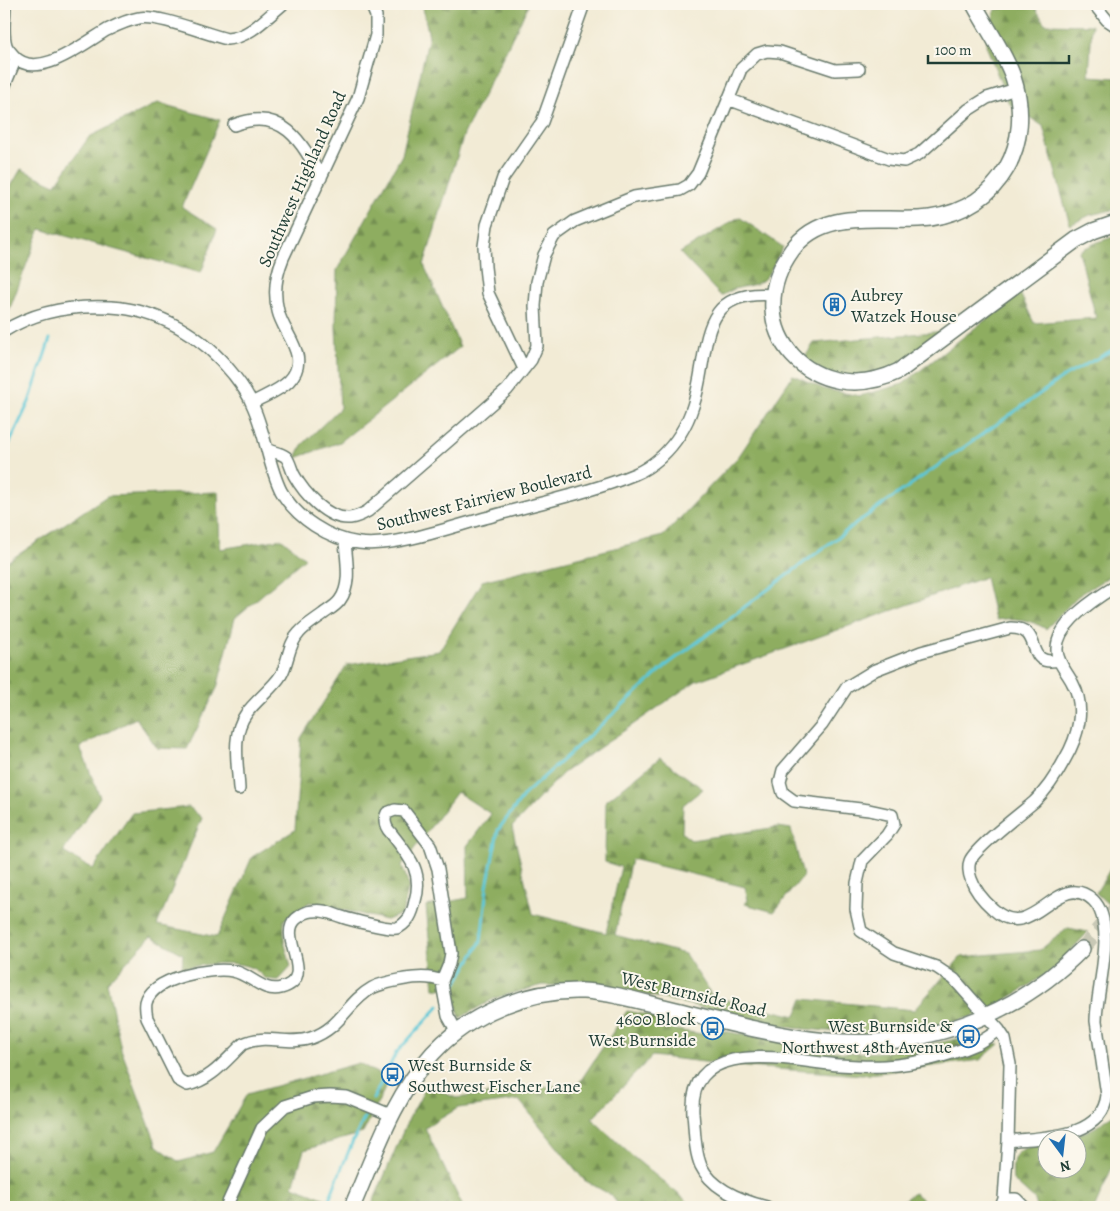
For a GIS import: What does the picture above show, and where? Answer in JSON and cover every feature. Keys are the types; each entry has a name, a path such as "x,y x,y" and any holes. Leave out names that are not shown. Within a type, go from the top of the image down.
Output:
{"main road":[{"path":"974,4 1008,65 1019,100 1019,115 1012,161 1003,176 988,192 966,207 944,215 922,218 856,219 833,223 804,238 790,253 778,274 773,295 774,314 780,335 790,352 816,374 833,380 860,382 878,380 899,371 1076,240 1093,231 1116,223"},
{"name":"West Burnside Road","path":"352,1207 391,1115 411,1080 434,1052 457,1032 501,1007 541,995 575,991 609,994 718,1020 827,1041 862,1043 900,1040 939,1032 988,1016 1035,990 1058,972 1082,949"}],"street":[{"path":"5,4 4,34 6,46 23,64 35,65 48,63 109,29 140,17 155,18 224,38 236,38 249,32 283,4"},
{"name":"Southwest Highland Road","path":"252,403 282,387 296,371 298,360 296,349 277,310 276,278 283,258 358,98 376,35 376,16 371,4"},
{"path":"524,369 488,293 484,246 487,225 503,178 542,122 584,4"},
{"path":"1094,4 1107,20 1116,26"},
{"path":"268,450 283,455 288,460 293,474 305,492 324,510 344,518 352,518 368,511 508,390 531,360 537,346 534,306 537,282 544,255 554,236 575,221 634,197 680,190 689,185 698,173 741,69 757,54 767,51 780,52 836,70 859,69"},
{"path":"4,87 16,58"},
{"path":"728,99 890,159 904,161 919,154 968,110 987,98 1016,89"},
{"path":"234,125 244,121 260,119 279,123 291,133 308,153 321,178"},
{"name":"Southwest Fairview Boulevard","path":"4,330 22,320 63,308 92,306 125,308 170,323 203,344 223,361 252,403 281,490 294,507 319,528 345,541 373,544 397,541 581,492 622,479 654,463 671,446 688,420 696,398 710,328 718,312 727,302 749,294 773,295"},
{"path":"239,789 237,753 238,733 241,722 280,677 292,642 297,634 340,602 344,594 347,578 345,541"},
{"path":"1008,1141 1068,1133 1082,1129 1090,1125 1102,1113 1106,1105 1107,1095 1096,1021 1104,956 1104,925 1102,914 1095,902 1078,892 1060,896 1026,919 1013,920 1005,918 984,901 976,888 970,874 970,860 1036,800 1061,766 1076,737 1079,711 1078,696 1073,683 1059,660 1056,650 1063,631 1089,603 1116,586"},
{"path":"1024,1207 1016,1199 1003,1203 1008,1141 1010,1064 1005,1039 988,1016 954,979 936,967 894,953 861,931 856,909 857,883 862,861 887,835 894,824 892,815 868,810 794,802 782,793 780,782 783,770 822,725 847,687 875,670 921,652 1010,628 1026,630 1038,656 1042,659 1052,662 1059,660"},
{"path":"442,981 426,977 390,982 377,986 364,994 330,1029 299,1041 287,1042 256,1039 250,1041 243,1044 210,1075 197,1083 186,1085 178,1080 171,1068 147,1018 146,1011 146,1002 150,995 158,988 165,983 201,971 214,970 243,973 265,987 274,989 282,988 289,984 296,977 298,970 290,930 293,922 301,915 310,911 318,910 388,927 397,928 404,924 414,907 418,886 413,862 387,828 384,821 387,813 395,810 404,811 424,837 434,854 450,945 449,964 442,981 448,1016 457,1032"},
{"path":"767,1207 746,1202 718,1185 709,1178 702,1167 697,1153 693,1106 699,1080 706,1072 724,1061 749,1057 839,1065 885,1066 903,1064 926,1060 977,1044 999,1030"},
{"path":"226,1207 262,1128 285,1106 313,1097 347,1097 391,1115"}],"green space":[{"path":"422,4 529,4 464,134 424,265 460,347 340,442 296,458 302,445 340,408 336,327 337,270 402,155 429,36"},
{"path":"1023,4 1033,4 1045,24 1092,25 1089,76 1116,78 1116,209 1090,215 1070,225 1043,126 1009,104 986,45 995,10"},
{"path":"158,103 220,120 182,207 217,229 201,273 40,229 4,324 4,198 21,169 55,185 89,137"},
{"path":"739,217 783,247 769,273 763,280 756,284 734,289 721,296 680,253"},
{"path":"1116,236 1116,572 1078,596 1046,629 1022,620 995,620 985,577 696,681 563,773 512,827 533,914 606,933 621,867 605,862 606,801 660,758 703,789 683,805 682,833 691,840 778,827 791,829 803,876 774,912 745,904 748,900 745,887 631,859 615,935 685,954 713,997 796,1016 803,999 914,1010 961,957 1040,950 1068,928 1088,932 1054,969 991,1010 936,1028 885,1036 794,1028 611,987 543,985 495,998 460,1018 452,989 434,988 426,906 468,898 467,846 491,814 457,792 402,865 409,886 402,914 386,920 310,902 284,920 284,941 291,967 279,980 265,978 252,968 244,965 226,963 182,968 183,954 151,936 107,983 121,1049 157,1146 179,1162 213,1152 247,1094 359,1063 389,1080 363,1133 304,1150 293,1186 336,1203 334,1207 4,1207 4,564 107,496 218,492 220,549 282,539 305,558 235,618 217,688 187,749 157,748 136,718 80,747 100,797 63,852 93,869 132,813 189,807 202,818 157,925 217,937 252,857 295,830 301,738 347,665 439,651 482,581 663,536 739,456 793,375 824,389 860,396 903,384 1020,293 1034,323 1096,318 1079,251"},
{"path":"945,331 896,366 865,377 829,374 803,360 814,343"},
{"path":"1116,859 1116,895 1109,905 1096,893"},
{"path":"627,1011 665,1019 675,1030 709,1035 723,1031 845,1053 889,1052 963,1038 999,1044 980,1060 862,1075 748,1067 652,1056 592,1119 632,1156 694,1207 620,1207 611,1195 584,1180 519,1100 458,1108 425,1128 463,1207 371,1207 407,1122 427,1086 456,1098 579,1083"},
{"path":"1116,1114 1116,1158 1095,1207 1037,1207 1035,1200 1013,1180 1012,1170 1015,1156 1024,1149 1038,1145 1038,1178 1088,1178 1088,1131"},
{"path":"914,1193 932,1207 893,1207"}],"waterway":[{"path":"4,455 29,402 50,339"},
{"path":"449,996 481,941 487,887 498,830 525,794 668,664 865,517 1065,376 1116,348"},
{"path":"373,1099 396,1053 439,1006"},
{"path":"326,1207 352,1143 369,1109"}],"tunnel":[{"path":"1082,949 1116,908"}],"place":[{"name":"Aubrey Watzek House","path":"835,305"},
{"name":"4600 Block West Burnside","path":"712,1029"},
{"name":"West Burnside & Northwest 48th Avenue","path":"968,1036"},
{"name":"West Burnside & Southwest Fischer Lane","path":"392,1075"}]}
